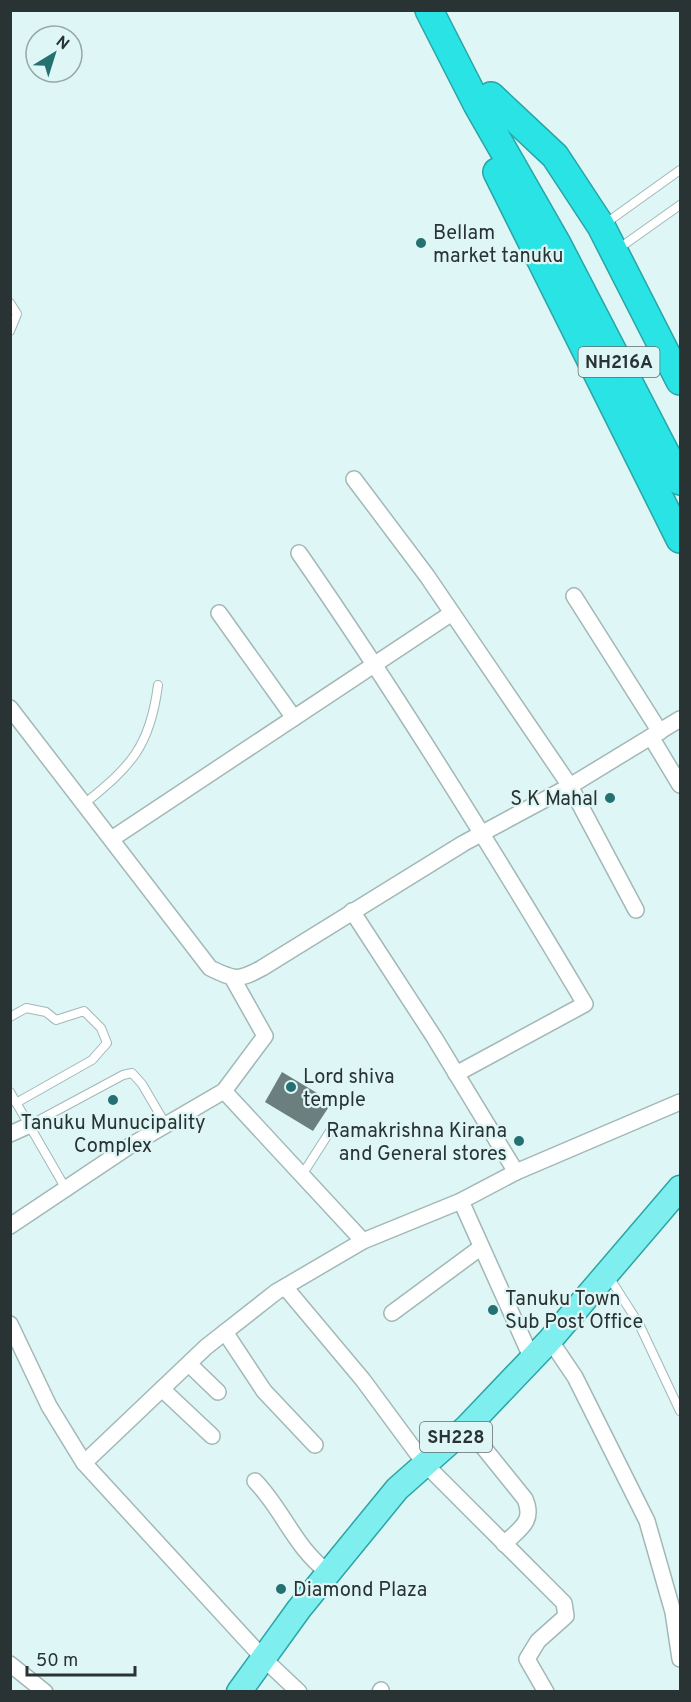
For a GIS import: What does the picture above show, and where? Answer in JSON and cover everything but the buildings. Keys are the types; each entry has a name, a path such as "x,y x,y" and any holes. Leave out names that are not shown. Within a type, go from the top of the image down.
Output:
{"highway":[{"name":"NH216A","path":"429,10 570,233 681,442"},
{"name":"NH216A","path":"449,10 484,100 681,481"},
{"path":"484,100 555,156 601,226 681,381"},
{"path":"484,100 491,160 681,539"}],"main road":[{"name":"SH228","path":"239,1692 329,1573 397,1489 467,1427 550,1340 681,1188"}],"street":[{"path":"354,479 452,613 570,786 636,910"},
{"path":"299,553 376,665 483,833 585,1004 456,1074"},
{"path":"574,596 656,734 681,785"},
{"path":"219,613 294,718"},
{"path":"113,838 452,613"},
{"path":"10,708 113,838 210,968 233,979 245,977 262,968 483,833 570,786 681,719"},
{"path":"352,911 516,1172"},
{"path":"10,1226 166,1125 224,1091 265,1036 233,979"},
{"path":"224,1091 363,1240"},
{"path":"84,1463 225,1332 285,1287 363,1240 461,1202 516,1172 681,1102"},
{"path":"10,1134 30,1125"},
{"path":"461,1202 532,1359"},
{"path":"392,1313 480,1248"},
{"path":"285,1287 363,1380 424,1464 564,1603 566,1616 538,1641 527,1659 546,1692"},
{"path":"10,1324 49,1406 84,1463 264,1659 299,1692"},
{"path":"225,1332 264,1390 315,1445"},
{"path":"550,1340 575,1377 647,1521 679,1636 681,1659"},
{"path":"189,1364 218,1392"},
{"path":"162,1389 212,1436"},
{"path":"467,1427 525,1499 531,1511 528,1520 504,1544"},
{"path":"255,1480 271,1497 297,1541 314,1562 329,1573"},
{"path":"10,1664 45,1692"}],"lane":[{"path":"601,226 681,170"},
{"path":"614,251 681,205"},
{"path":"10,303 17,314 10,331"},
{"path":"84,804 118,777 139,752 154,716 158,685"},
{"path":"10,1017 26,1008 46,1012 56,1020 84,1011 101,1028 107,1043 92,1060 16,1103"},
{"path":"30,1125 123,1075 132,1073 142,1084 166,1125"},
{"path":"10,1092 66,1189"},
{"path":"303,1175 334,1125"},
{"path":"607,1273 639,1324 681,1411"}],"place":[{"name":"Bellam market tanuku","path":"421,243"},
{"name":"S K Mahal","path":"610,798"},
{"name":"Lord shiva temple","path":"291,1087"},
{"name":"Tanuku Munucipality Complex","path":"113,1100"},
{"name":"Ramakrishna Kirana and General stores","path":"519,1141"},
{"name":"Tanuku Town Sub Post Office","path":"493,1310"},
{"name":"Diamond Plaza","path":"281,1589"}]}
